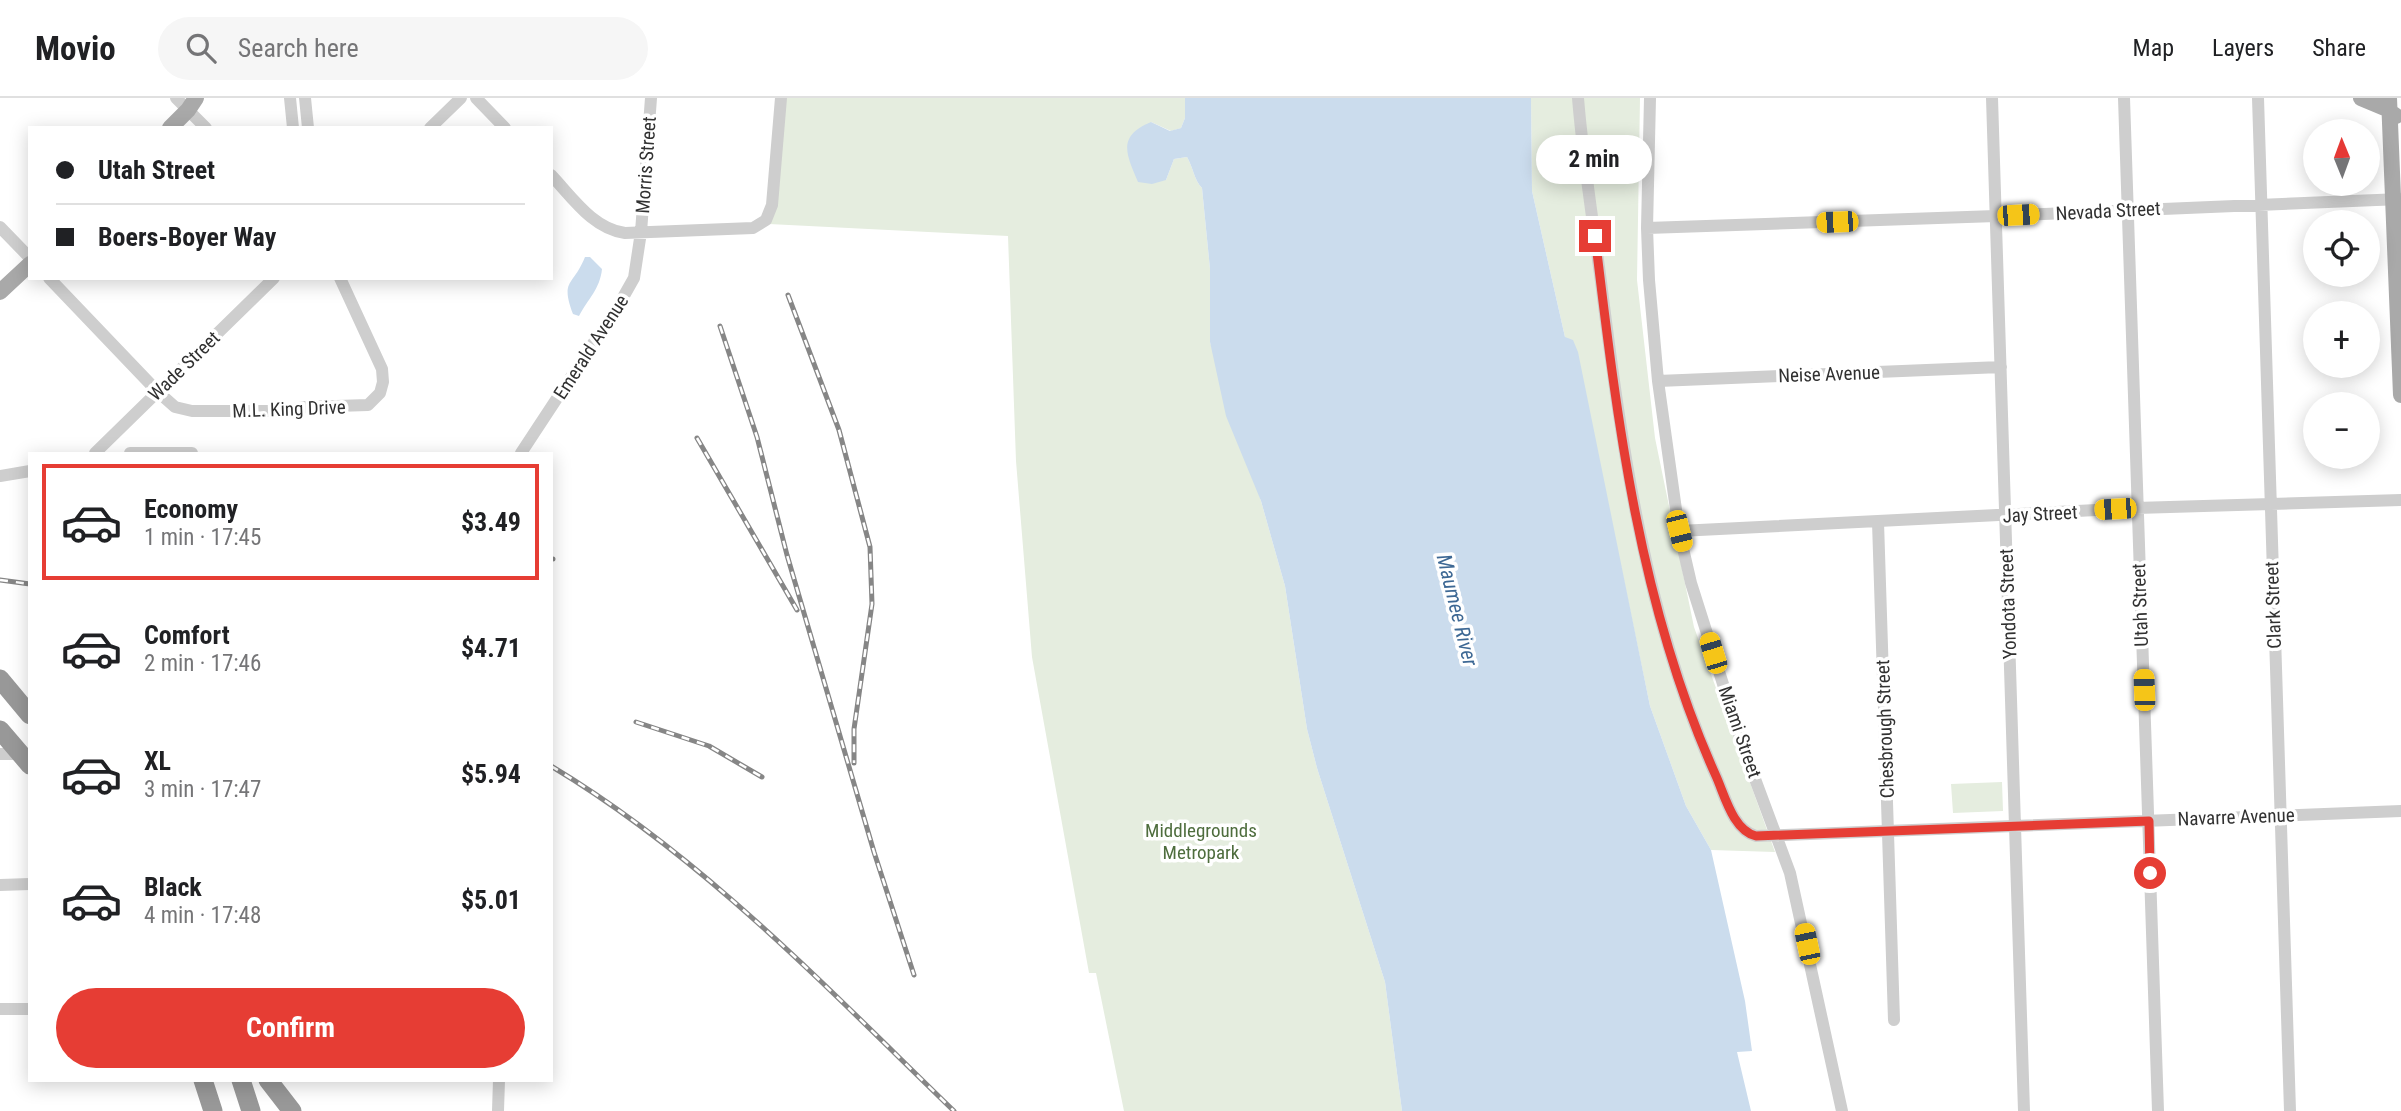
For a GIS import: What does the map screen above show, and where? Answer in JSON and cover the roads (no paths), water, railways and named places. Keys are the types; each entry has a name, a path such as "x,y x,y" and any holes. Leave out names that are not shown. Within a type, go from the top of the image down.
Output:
{"highway":[{"path":"0,679 28,713"},
{"path":"0,730 28,763"},
{"path":"202,1082 207,1111"},
{"path":"203,1082 213,1111"},
{"path":"242,1082 251,1111"},
{"path":"270,1082 292,1111"}],"main road":[{"path":"172,126 192,104 208,98"},
{"path":"2361,98 2389,107 2397,199 2401,395"},
{"path":"0,292 28,266"}],"street":[{"path":"176,98 192,104 205,126"},
{"path":"290,98 293,126"},
{"path":"305,98 308,126"},
{"path":"432,126 461,98"},
{"path":"476,98 503,126"},
{"name":"Morris Street","path":"641,232 651,98"},
{"path":"553,177 598,223 611,231 753,228 766,220 772,205 781,98"},
{"name":"Navarre Avenue","path":"1578,98 1586,182 1623,444 1632,500 1656,604 1683,692 1709,761 1737,822 1748,834 2401,811"},
{"name":"Miami Street","path":"1650,98 1647,228 1649,279 1658,381 1679,531 1691,583 1734,719 1777,835 1797,902 1842,1111"},
{"name":"Yondota Street","path":"1992,98 2024,1111"},
{"name":"Utah Street","path":"2124,98 2158,1111"},
{"name":"Clark Street","path":"2258,98 2290,1111"},
{"name":"Nevada Street","path":"1647,228 2397,199"},
{"path":"0,228 28,256"},
{"name":"Emerald Avenue","path":"522,452 628,290 634,278 641,232"},
{"path":"51,280 158,391"},
{"name":"Wade Street","path":"96,452 272,280"},
{"name":"M.L. King Drive","path":"158,391 175,407 192,411 284,411 304,407 361,407 373,401 382,387 382,369 341,280"},
{"name":"Neise Avenue","path":"1658,381 2001,367"},
{"path":"0,476 28,471"},
{"name":"Jay Street","path":"1679,531 2136,508 2401,500"},
{"name":"Chesbrough Street","path":"1878,522 1894,1020"},
{"path":"0,754 28,754"},
{"path":"0,885 28,884"},
{"path":"0,1009 28,1009"},
{"path":"498,1111 499,1082"}],"water":[{"name":"Maumee River","path":"1185,98 1531,98 1532,191 1565,337 1573,340 1578,352 1650,706 1686,806 1711,850 1745,1001 1752,1051 1737,1052 1751,1111 1402,1111 1385,982 1307,729 1285,586 1261,501 1226,416 1210,342 1210,269 1202,188 1187,157 1174,159 1166,180 1152,184 1138,182 1128,154 1129,140 1140,127 1151,122 1170,131 1181,128 1185,118"},
{"path":"585,257 590,257 602,269 596,288 579,316 573,314 568,288"}],"railway":[{"path":"788,295 839,430 870,547 872,604 854,729 854,763"},
{"path":"720,326 757,437 787,555 874,852 914,975"},
{"path":"697,438 797,610"},
{"path":"0,580 28,584"},
{"path":"636,722 709,746 762,777"},
{"path":"553,767 607,802 712,883 811,972 954,1111"}],"park label":[{"name":"Middlegrounds Metropark","path":"1201,841"}]}
